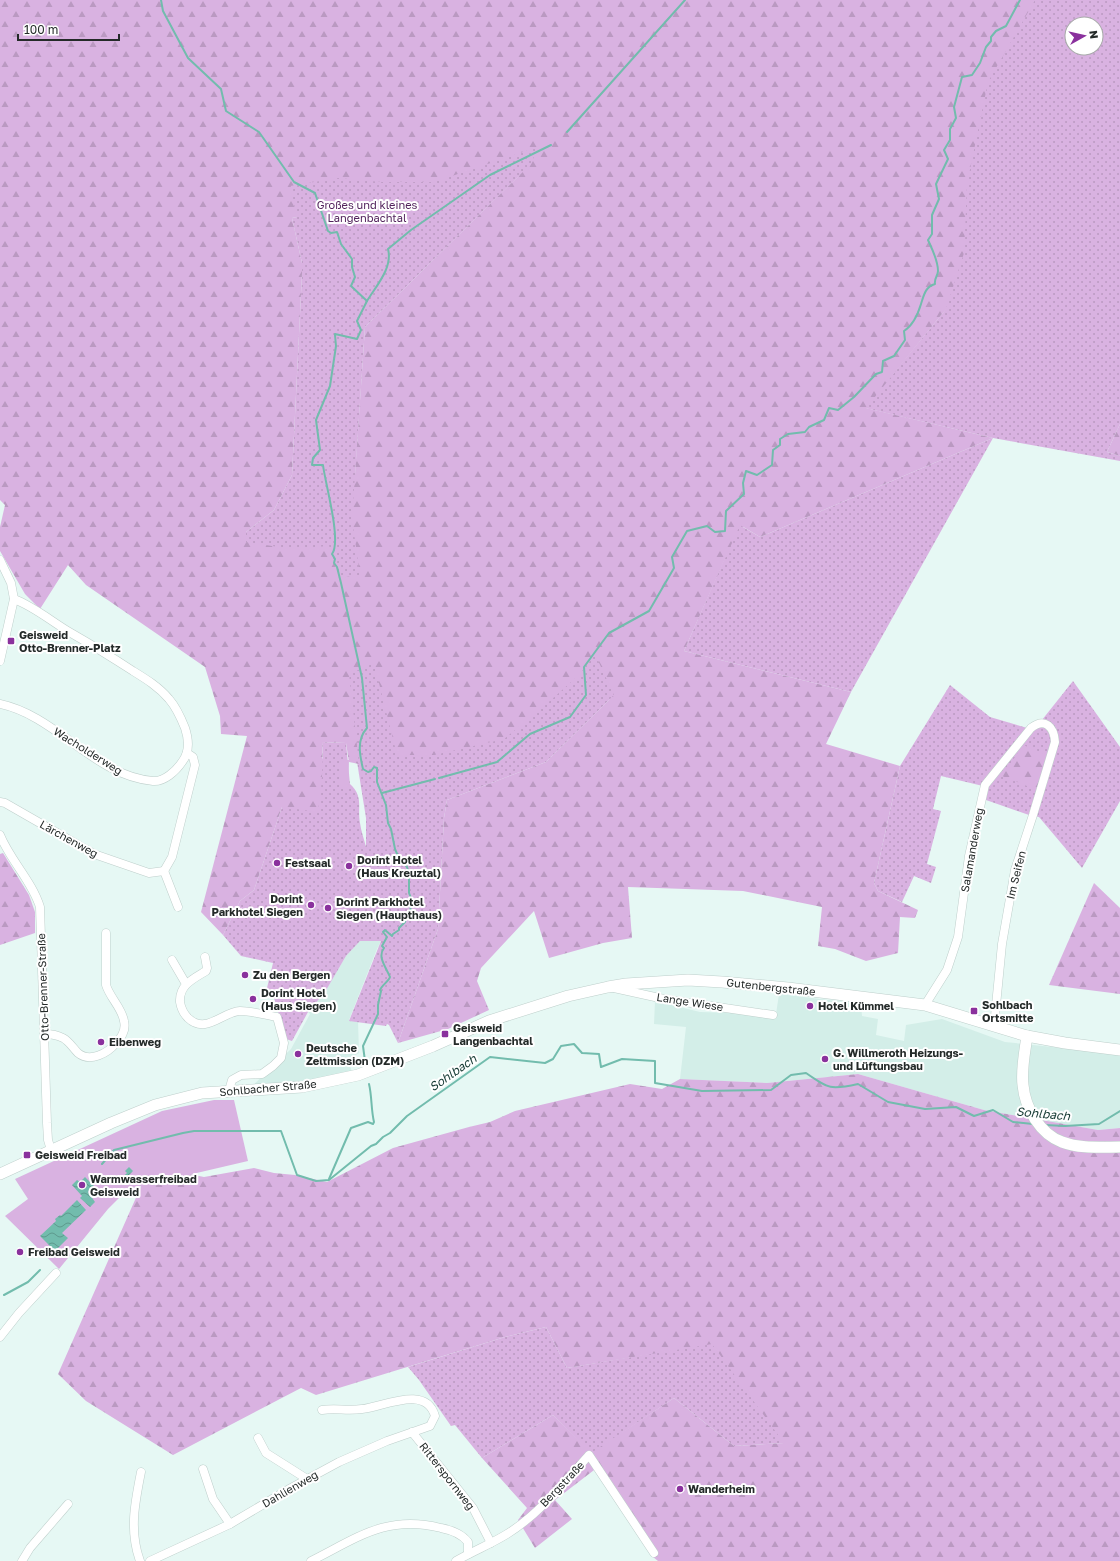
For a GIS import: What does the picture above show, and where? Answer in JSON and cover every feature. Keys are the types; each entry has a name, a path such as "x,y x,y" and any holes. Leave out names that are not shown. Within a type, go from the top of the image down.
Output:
{"street":[{"path":"0,560 11,583 14,599 0,661"},
{"path":"14,599 28,605 120,662 160,690 174,705 188,737 187,753 193,758 195,765 172,856 164,871 178,907"},
{"name":"Wacholderweg","path":"0,704 11,706 44,723 99,761 128,777 155,781 174,773 187,753"},
{"name":"Salamanderweg","path":"925,1005 947,970 958,937 969,856 985,785 1031,728 1037,723 1042,723 1047,724 1052,729"},
{"name":"Im Seifen","path":"994,1026 1002,944 1015,870 1052,754 1055,735 1052,729"},
{"name":"Lärchenweg","path":"0,802 5,803 94,854 149,873 164,871"},
{"name":"Otto-Brenner-Straße","path":"0,835 20,871 37,897 40,907 47,1123 48,1140 51,1150"},
{"path":"45,1034 64,1038 78,1053 89,1057 102,1054 113,1047 120,1040 124,1031 125,1022 122,1014 109,994 106,985 106,933"},
{"path":"205,958 207,968 206,971 186,984 180,996 182,1008 189,1019 205,1024 212,1023 240,1011 277,1017 284,1043 281,1058 273,1066 262,1074 241,1075 232,1080 230,1092"},
{"path":"172,960 186,984"},
{"name":"Gutenbergstraße","path":"608,986 658,981 688,980 781,987 925,1005 1027,1036 1065,1043 1120,1050"},
{"name":"Sohlbacher Straße","path":"0,1174 155,1105 202,1093 299,1087 358,1075 433,1046 489,1021 568,996 608,986"},
{"name":"Lange Wiese","path":"608,986 664,999 773,1015"},
{"path":"1027,1036 1022,1084 1026,1102 1034,1118 1046,1132 1062,1142 1083,1147 1120,1147"},
{"path":"0,1337 19,1312 56,1273"},
{"name":"Dahlienweg","path":"150,1561 230,1524 307,1479 360,1452 430,1426 435,1416 430,1406 414,1399 400,1400 361,1410 322,1410"},
{"name":"Ritterspornweg","path":"412,1432 473,1508 491,1542"},
{"path":"258,1438 266,1453 307,1479"},
{"name":"Bergstraße","path":"456,1561 508,1534 526,1520 553,1494 589,1455 654,1553"},
{"path":"203,1470 213,1499 230,1524"},
{"path":"140,1561 135,1548 133,1517 141,1472"},
{"path":"22,1561 30,1548 68,1504"},
{"path":"311,1561 366,1532 390,1525 416,1523 447,1529 466,1538 468,1542 468,1554"}],"shaded area":[{"path":"360,941 381,941 349,1020 358,1021 359,1053 348,1060 352,1072 247,1091 291,1049 310,1014 308,1012 324,993 346,956"},
{"path":"779,994 861,1004 862,1016 878,1019 876,1035 904,1041 906,1025 942,1019 1005,1042 1120,1054 1120,1128 1098,1130 984,1110 858,1074 767,1083 680,1079 686,1027 654,1024 655,1001 700,1012 776,1014"}],"green space":[{"path":"0,0 1035,0 988,82 967,184 964,253 946,309 866,408 993,438 760,537 740,525 684,651 851,692 826,744 900,766 874,883 878,891 918,910 915,918 900,917 898,953 866,961 835,949 818,946 822,907 743,891 628,887 632,938 603,943 549,958 534,911 481,968 477,981 489,1010 448,1029 398,1043 438,929 444,818 447,800 546,762 614,695 595,654 579,675 504,739 434,755 397,755 374,663 349,674 359,764 349,762 346,743 322,742 322,769 318,812 282,807 254,890 240,901 223,935 201,912 247,736 221,734 220,716 205,667 86,585 68,565 40,609 25,594 0,551 0,527 5,505 0,500","holes":["538,147 531,164 365,327 352,519 360,575 339,578 329,546 292,549 246,542 246,532 274,510 292,475 302,263 292,218 297,217 290,186 338,178 382,182 434,182"]},
{"name":"Großes und kleines Langenbachtal","path":"988,0 1120,0 1120,424 1107,452 1120,456 1120,461 993,438 851,692 684,651 727,553 661,666 609,700 546,762 447,800 444,818 438,929 398,1043 389,1025 387,1024 386,1026 349,1021 381,941 360,941 346,956 325,992 308,1012 292,1041 286,1039 274,998 267,988 273,963 241,956 223,935 240,901 254,890 282,807 323,758 322,742 346,743 350,784 359,798 359,817 366,847 366,818 354,743 246,542 246,532 274,510 292,475 302,274 302,263 292,218 297,217 6,14 591,118 519,176 365,327 355,478","holes":["946,309 865,408 993,438 760,537 743,527"]},
{"path":"1120,424 1120,456 1107,452"},
{"path":"1073,681 1120,747 1120,801 1082,868 1039,817 986,800 983,786 941,776 933,809 941,811 927,864 936,867 931,883 914,876 902,902 878,891 874,883 900,766 950,685 990,717 1034,730"},
{"path":"1023,745 1050,756 1037,790 1002,776"},
{"path":"339,760 349,760 348,788 339,787"},
{"path":"3,853 29,895 35,912 35,933 0,945 0,854"},
{"path":"1094,883 1120,908 1120,994 1049,985"},
{"path":"858,1074 984,1110 1098,1130 1120,1128 1120,1561 658,1561 653,1557 598,1467 555,1500 572,1519 535,1548 518,1520 527,1508 482,1458 553,1415 591,1453 674,1398 734,1446 784,1443 712,1344 567,1368 546,1327 505,1337 316,1395 301,1388 173,1455 86,1401 58,1374 150,1166 204,1177 254,1168 327,1182 393,1148 490,1122 515,1111 630,1084 662,1089 680,1079 767,1083"},
{"name":"Warmwasserfreibad Geisweid","path":"214,1100 234,1100 248,1161 128,1189 108,1209 59,1269 5,1216 28,1199 15,1179 162,1111"},
{"path":"546,1327 567,1368 712,1343 785,1443 734,1446 674,1398 591,1454 553,1415 482,1458 455,1425 451,1426 419,1380 408,1367 505,1337"}],"water":[{"path":"129,1167 133,1171 127,1177 129,1179 125,1183 120,1179 127,1173 125,1171"},
{"path":"85,1177 94,1186 88,1192 95,1202 90,1207 80,1198 82,1196 72,1185 77,1180 80,1182"},
{"path":"77,1200 86,1210 62,1233 68,1238 55,1251 40,1236 56,1221 55,1219 60,1215 61,1216"}],"waterway":[{"path":"161,0 163,11 188,58 221,89 226,111 259,132 294,182 315,193 328,231 331,233 337,232 341,244 352,259 352,267 355,277 351,286 367,301 357,321 361,330 357,339 335,334 336,346 330,386 316,420 320,450 313,458 312,465 323,465 334,525 335,547 332,554 335,559 334,563 337,567 341,583 362,678 367,728 361,738 360,743 363,769 368,772 374,767 377,768 377,782 386,805 388,823 391,829 395,849 398,856 407,867 409,873 409,893 411,898 410,918 406,918 399,930 392,936 385,930 383,932 387,937 382,946 384,948 381,955 384,966 390,977 380,990 378,1014 363,1046 365,1061"},
{"path":"567,132 685,0"},
{"path":"439,778 497,762 530,734 570,717 586,695 584,667 609,633 649,611 674,568 672,557 687,531 707,526 715,532 725,531 726,511 744,494 743,483 746,471 757,475 772,465 773,450 780,445 780,439 788,434 805,432 809,427 824,420 829,408 838,410 854,397 876,374 882,372 883,361 894,356 905,340 904,331 910,326 914,319 927,289 935,284 938,273 936,259 928,240 932,234 932,215 939,199 936,184 948,159 944,150 950,140 950,129 956,118 954,107 962,77 972,75 980,63 986,47 991,41 991,37 996,31 1006,26 1020,0"},
{"path":"367,301 386,270 389,256 388,249 411,230 490,175 551,145"},
{"path":"382,793 435,779"},
{"name":"Sohlbach","path":"102,1164 114,1150 183,1133 194,1131 281,1131 297,1175 316,1181 329,1180 371,1146 390,1133 407,1116 490,1057 545,1063 553,1059 561,1046 574,1044 582,1053 599,1054 601,1067 622,1059 655,1061 655,1083 702,1091 771,1090 791,1075 806,1073 830,1087 842,1087 858,1084 888,1102 925,1109 956,1107 974,1116 993,1110 1013,1122 1033,1124"},
{"path":"329,1179 351,1128 368,1122 373,1124 374,1122 369,1084"},
{"name":"Sohlbach","path":"1045,1125 1065,1126 1099,1124 1120,1111"},
{"name":"Sohlbach","path":"4,1295 28,1282 40,1270"}],"place":[{"name":"Geisweid Otto-Brenner-Platz","path":"11,641"},
{"name":"Festsaal","path":"277,863"},
{"name":"Dorint Hotel (Haus Kreuztal)","path":"349,866"},
{"name":"Dorint Parkhotel Siegen","path":"311,905"},
{"name":"Dorint Parkhotel Siegen (Haupthaus)","path":"328,908"},
{"name":"Zu den Bergen","path":"245,975"},
{"name":"Dorint Hotel (Haus Siegen)","path":"253,999"},
{"name":"Hotel Kümmel","path":"810,1006"},
{"name":"Sohlbach Ortsmitte","path":"974,1011"},
{"name":"Geisweid Langenbachtal","path":"445,1034"},
{"name":"Eibenweg","path":"101,1042"},
{"name":"Deutsche Zeltmission (DZM)","path":"298,1054"},
{"name":"G. Willmeroth Heizungs- und Lüftungsbau","path":"825,1059"},
{"name":"Geisweid Freibad","path":"27,1155"},
{"name":"Warmwasserfreibad Geisweid","path":"82,1185"},
{"name":"Freibad Geisweid","path":"20,1252"},
{"name":"Wanderheim","path":"680,1489"}]}
